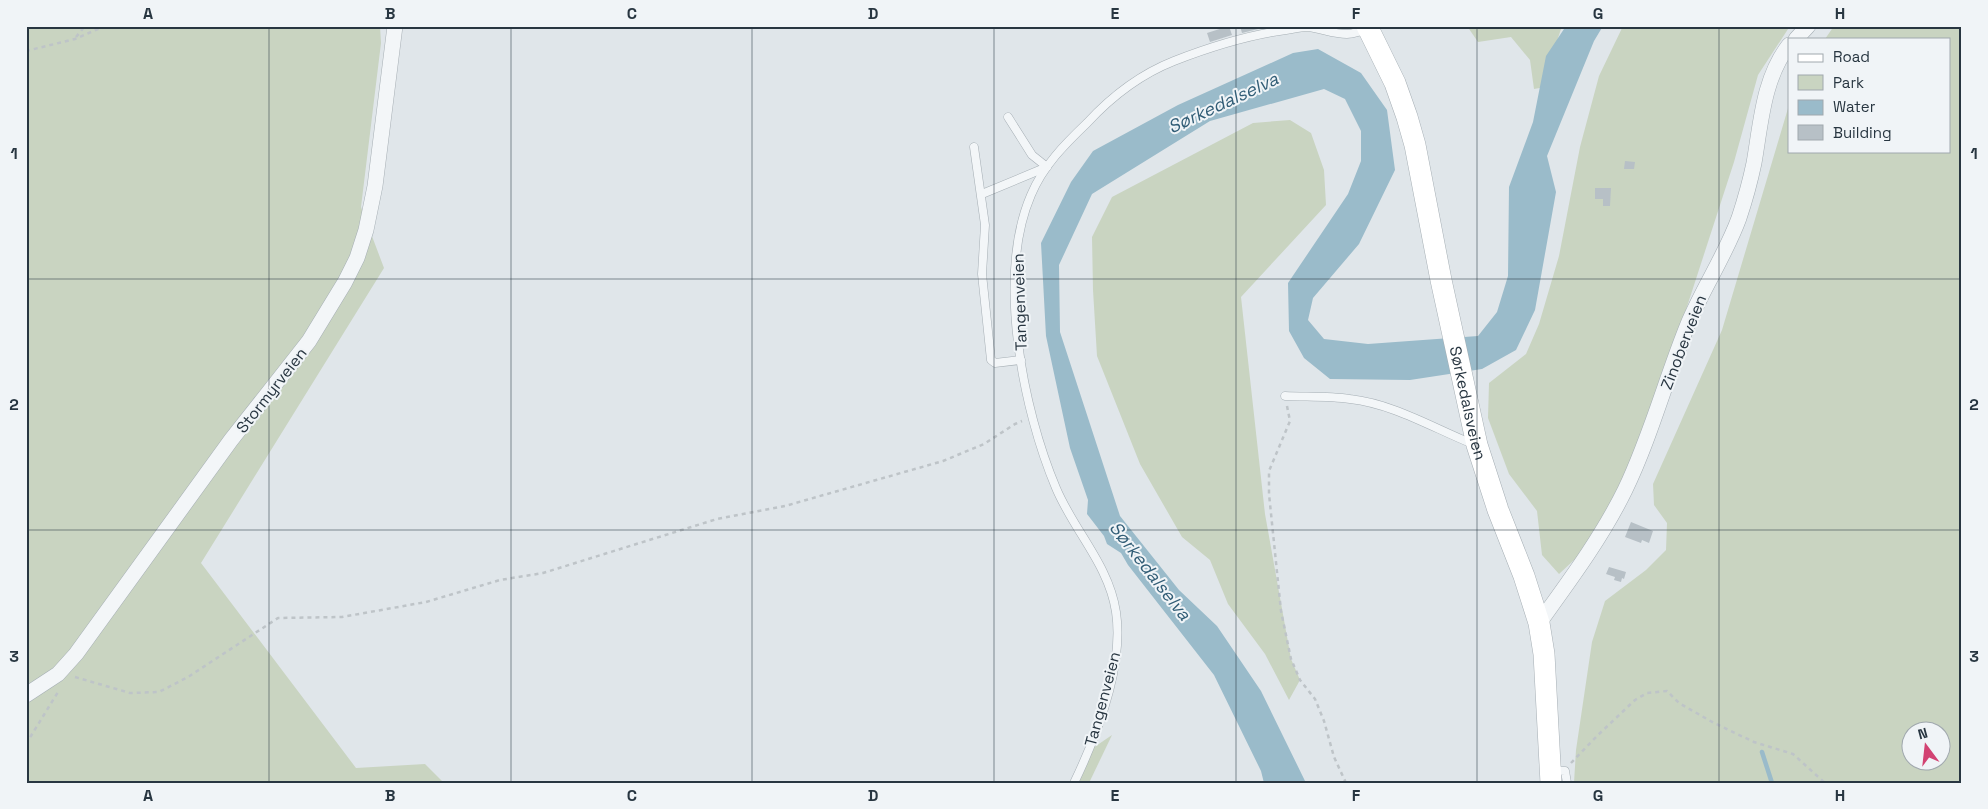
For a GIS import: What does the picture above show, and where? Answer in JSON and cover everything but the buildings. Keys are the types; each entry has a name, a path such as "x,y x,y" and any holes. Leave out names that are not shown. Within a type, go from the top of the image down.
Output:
{"street":[{"name":"Stormyrveien","path":"26,695 58,674 76,654 231,440 309,341 328,313 357,258 366,230 375,186 395,26"},
{"path":"1797,38 1808,26"},
{"name":"Sørkedalsveien","path":"1370,27 1395,82 1413,136 1448,317 1477,446 1498,510 1527,584 1539,623 1546,671 1555,775"},
{"name":"Zinoberveien","path":"1539,623 1588,554 1610,518 1629,481 1687,326 1738,218 1750,182 1769,82 1777,62 1788,46"}],"lane":[{"name":"Tangenveien","path":"1074,783 1097,732 1113,669 1118,636 1113,596 1105,576 1057,489 1042,446 1021,360 1015,307 1015,259 1025,210 1032,193 1047,167 1059,152 1098,111 1135,81 1172,62 1263,33 1306,28 1349,34 1370,27"},
{"path":"982,194 1047,167 1032,155 1008,116"},
{"path":"974,147 985,225 982,274 991,360 995,363 1021,360"},
{"path":"1285,396 1351,399 1372,404 1410,416 1477,446"},
{"path":"1555,775 1567,783"}],"path":[{"path":"75,38 85,26"},
{"path":"26,52 75,38 105,26"},
{"path":"1285,396 1290,421 1269,471 1269,494 1281,611 1291,659 1300,680 1315,699 1324,721 1334,757 1346,783"},
{"path":"26,744 58,692 58,674 86,678 130,693 159,692 188,677 278,618 342,617 426,602 500,580 543,573 717,519 785,506 943,461 984,444 1015,424 1034,417"},
{"path":"1555,775 1635,700 1647,693 1667,691 1679,703 1714,723 1754,742 1793,754 1824,783"}],"green space":[{"path":"26,26 380,26 381,43 361,207 384,268 201,563 356,768 425,764 444,783 26,783"},
{"path":"1467,26 1562,26 1555,47 1551,86 1534,89 1530,60 1511,37 1478,42"},
{"path":"1623,26 1790,26 1758,75 1734,162 1644,439 1586,549 1559,574 1542,555 1537,511 1509,474 1488,418 1489,383 1526,354 1539,324 1559,256 1580,147 1599,76"},
{"path":"1834,26 1962,26 1962,783 1574,783 1576,750 1592,642 1605,601 1646,570 1666,550 1667,523 1654,505 1653,484 1722,330 1788,108 1788,152 1950,152 1950,38 1826,38"},
{"path":"1290,120 1311,133 1324,170 1326,205 1241,297 1265,514 1291,659 1300,680 1289,700 1265,654 1228,604 1210,560 1182,537 1140,464 1097,356 1092,237 1112,197 1253,123"},
{"path":"1112,735 1089,783 1075,783 1093,748"}],"water":[{"name":"Sørkedalselva","path":"1566,26 1603,26 1594,41 1547,156 1556,192 1535,310 1516,350 1482,369 1410,380 1330,379 1304,358 1289,331 1288,283 1348,194 1361,161 1361,131 1345,99 1324,89 1210,121 1092,194 1059,265 1060,332 1120,516 1179,590 1217,626 1261,691 1306,783 1264,783 1261,771 1214,675 1128,565 1121,553 1107,544 1104,536 1087,514 1088,500 1070,448 1046,336 1041,243 1071,182 1093,151 1178,105 1293,53 1318,49 1361,73 1387,110 1395,170 1359,244 1313,298 1308,320 1324,339 1368,344 1478,336 1497,312 1508,276 1509,187 1533,122 1546,56"}],"waterway":[{"path":"1762,752 1772,783"}]}
